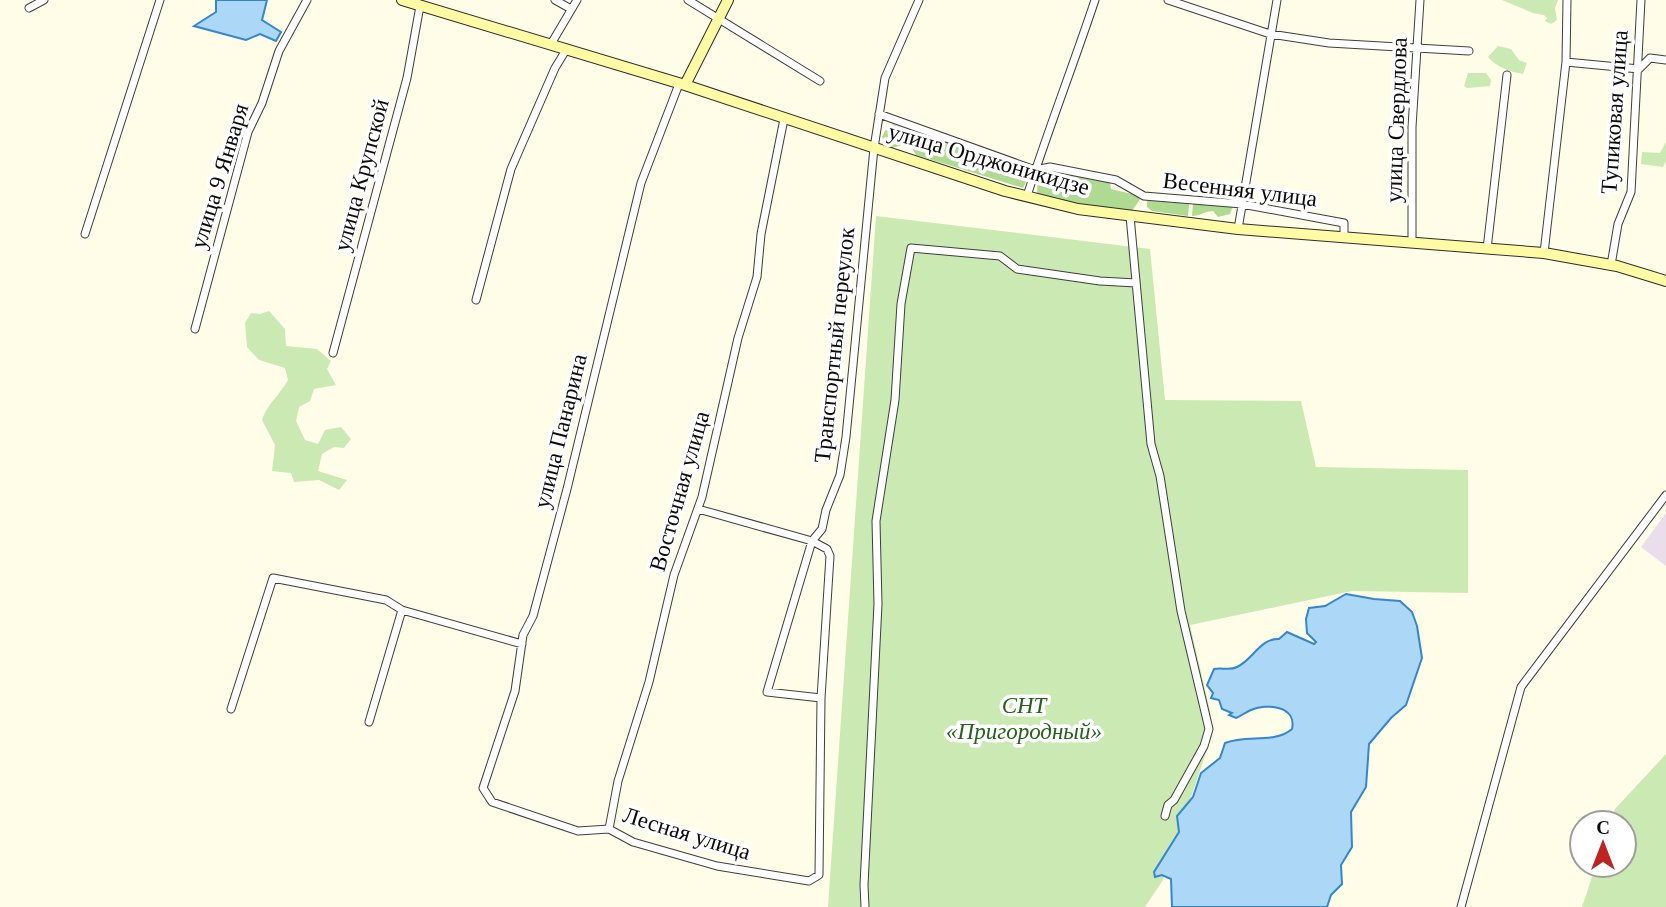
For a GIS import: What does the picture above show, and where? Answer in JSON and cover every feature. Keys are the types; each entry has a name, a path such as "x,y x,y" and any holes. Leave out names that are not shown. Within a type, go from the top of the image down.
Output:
{"main road":[{"name":"улица Орджоникидзе","path":"402,0 682,85 1005,191 1078,209 1238,229 1544,253 1611,265 1666,281"},
{"name":"улица Панарина","path":"682,85 728,0"}],"street":[{"path":"29,8 44,0"},
{"path":"85,234 160,0"},
{"name":"улица 9 Января","path":"195,329 248,132 262,103 279,51 307,0"},
{"path":"555,0 571,9"},
{"path":"551,44 576,0"},
{"path":"688,0 820,81"},
{"path":"874,148 885,78 919,0"},
{"path":"1027,196 1095,0"},
{"path":"1168,0 1270,34 1329,43 1469,51"},
{"path":"1238,229 1277,0"},
{"name":"улица Свердлова","path":"1412,242 1412,127 1420,0"},
{"path":"1544,253 1566,62 1567,0"},
{"name":"Тупиковая улица","path":"1611,265 1618,223 1631,192 1641,0"},
{"name":"улица Крупской","path":"333,353 407,78 420,6"},
{"path":"476,300 511,169 555,68 566,50"},
{"path":"1566,62 1639,69 1650,58 1666,60"},
{"path":"1487,248 1507,75"},
{"name":"улица Панарина","path":"483,788 515,691 523,635 533,616 567,489 641,183 682,85"},
{"name":"Весенняя улица","path":"879,114 1035,170 1050,167 1116,180 1144,196 1242,204 1344,223 1344,237"},
{"name":"Восточная улица","path":"609,829 618,781 649,682 674,575 698,509 738,338 757,277 761,234 784,119"},
{"name":"Транспортный переулок","path":"821,698 767,692 812,541 822,529 826,510 840,475 874,148"},
{"path":"1130,216 1151,444 1160,476 1181,611 1209,729 1204,746 1174,800 1168,805 1165,816"},
{"path":"865,907 878,604 876,521 895,400 901,304 911,248 1000,256 1017,269 1100,281 1136,283"},
{"path":"1461,907 1521,687 1666,495"},
{"path":"698,509 812,541 827,549 830,556 821,698"},
{"path":"231,709 273,578 386,600 402,610 522,644"},
{"path":"369,722 402,610"},
{"name":"Лесная улица","path":"483,788 492,802 578,831 609,829 633,842 717,866 809,881 819,875 821,698"}],"shaded area":[{"path":"1666,513 1666,566 1641,547"}],"green space":[{"path":"1502,0 1558,0 1555,8 1557,20 1551,24 1545,21 1547,18 1544,15"},
{"path":"1498,46 1511,49 1519,60 1527,63 1523,74 1495,64 1488,57"},
{"path":"1468,73 1486,73 1491,80 1490,86 1467,88 1464,86"},
{"path":"893,124 906,130 909,137 906,144 892,148 882,137"},
{"path":"915,133 921,141 933,135 1031,171 1023,188 916,155 912,148"},
{"path":"1666,142 1666,161 1663,167 1641,164 1642,152 1660,153"},
{"path":"1050,170 1110,182 1111,189 1136,195 1140,199 1132,211 1086,206 1037,194 1038,173"},
{"path":"1147,200 1189,204 1188,216 1152,211 1147,207"},
{"path":"1193,203 1233,206 1230,214 1218,217 1213,211 1192,216"},
{"name":"СНТ «Пригородный»","path":"876,216 1150,249 1165,400 1301,401 1316,467 1468,470 1468,593 1352,591 1190,625 1210,711 1212,735 1163,880 1145,907 828,907"},
{"path":"269,311 285,329 286,346 317,349 331,361 327,369 336,385 314,389 310,401 299,407 296,421 305,440 318,444 325,430 341,427 351,439 344,448 334,447 322,454 318,471 347,480 339,490 319,480 294,482 291,473 272,471 275,445 262,420 288,380 285,368 259,360 247,347 245,323 251,313"},
{"path":"1666,754 1666,907 1582,907 1591,879 1638,879 1638,809 1615,809"}],"water":[{"path":"216,0 267,0 262,20 281,32 276,41 260,34 246,40 194,26 216,12"},
{"path":"1346,594 1400,601 1412,612 1422,658 1406,705 1369,744 1366,787 1351,812 1352,847 1341,865 1342,884 1331,895 1327,907 1172,907 1171,879 1162,875 1155,877 1154,872 1179,832 1177,816 1193,797 1201,773 1220,758 1225,743 1269,738 1285,734 1292,729 1290,715 1279,708 1258,708 1236,718 1229,715 1232,713 1222,709 1219,700 1211,698 1213,693 1207,685 1214,669 1231,669 1243,664 1267,642 1279,639 1287,632 1314,644 1316,642 1307,633 1306,619 1309,608 1325,606"}]}
